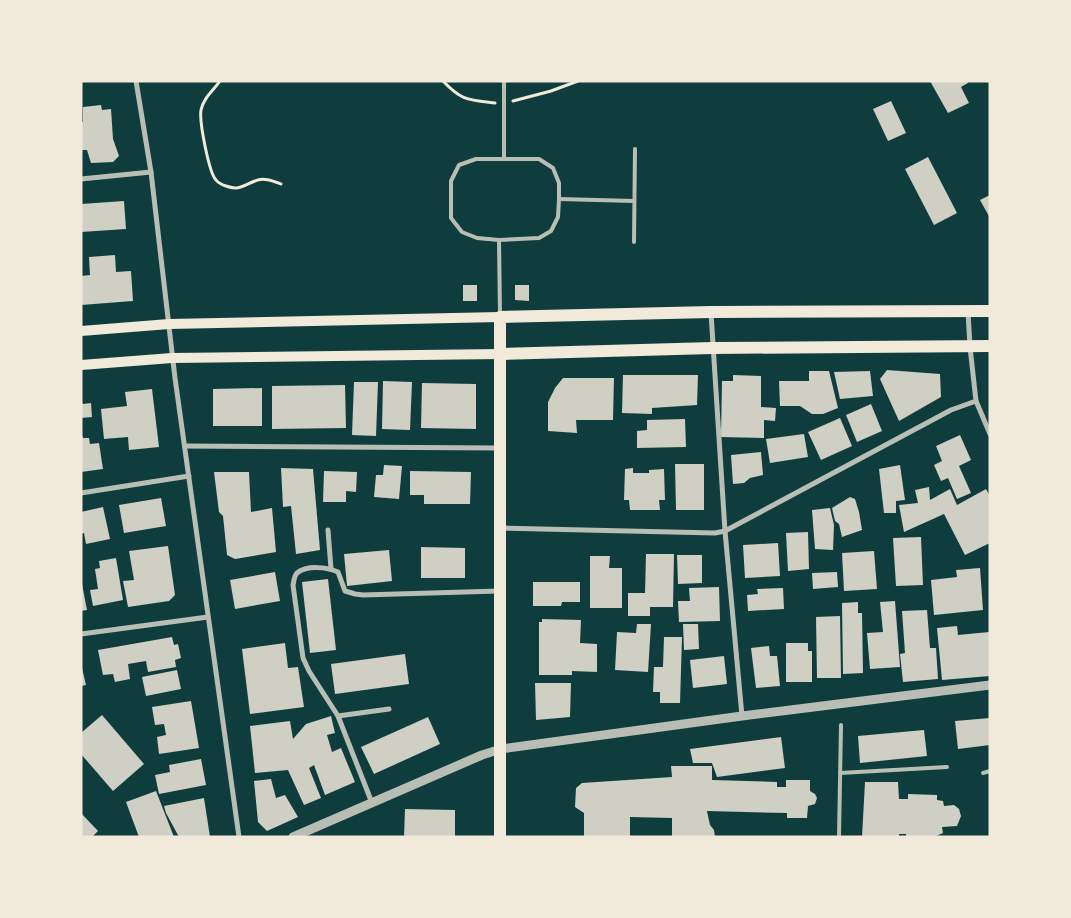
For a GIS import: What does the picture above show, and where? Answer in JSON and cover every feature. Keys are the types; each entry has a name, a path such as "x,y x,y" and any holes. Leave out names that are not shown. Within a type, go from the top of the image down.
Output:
{"main road":[{"path":"81,331 169,324 710,312 990,312"},
{"path":"500,317 502,591 500,837"},
{"path":"81,365 172,358 501,354 712,348 990,346"}],"street":[{"path":"136,81 151,172 172,358 239,837"},
{"path":"81,178 151,172"},
{"path":"710,312 725,531 742,716"},
{"path":"968,312 976,401 990,434"},
{"path":"501,528 715,534 725,531 951,410 976,401"},
{"path":"185,446 501,448"},
{"path":"81,492 189,476"},
{"path":"328,530 331,569"},
{"path":"372,802 338,716 308,671 303,658 293,585 294,578 298,573 306,569 331,569 338,572 345,591 355,594 502,591"},
{"path":"81,634 208,618"},
{"path":"293,837 482,755 501,749 990,685"},
{"path":"338,716 389,709"}],"lane":[{"path":"504,81 504,158"},
{"path":"634,242 635,150"},
{"path":"476,159 540,159 553,168 559,182 559,199 558,217 551,231 539,238 499,240 476,238 462,232 452,218 451,181 460,165 476,159"},
{"path":"559,199 634,201"},
{"path":"499,240 500,317"},
{"path":"839,837 841,725"},
{"path":"840,773 947,767"},
{"path":"983,773 990,771"}],"path":[{"path":"220,81 206,97 201,111 202,131 207,154 216,180 225,186 235,188 246,186 255,180 265,180 281,184"},
{"path":"443,81 456,94 467,100 504,104 551,91 578,81"}],"building":[{"path":"930,81 967,81 968,83 961,87 969,103 948,113"},
{"path":"891,101 906,133 888,141 873,109"},
{"path":"101,105 102,110 111,109 113,139 119,156 113,162 91,163 87,150 81,150 83,107"},
{"path":"928,157 957,213 934,225 905,169"},
{"path":"990,195 990,218 980,200"},
{"path":"124,201 126,229 81,232 81,204"},
{"path":"115,255 116,272 131,271 133,301 81,305 81,276 90,275 89,257"},
{"path":"463,285 477,285 477,301 463,301"},
{"path":"515,285 529,285 529,301 515,300"},
{"path":"887,370 940,374 941,397 899,421 880,379"},
{"path":"809,371 829,371 838,408 823,414 812,414 800,406 780,406 779,381 809,381"},
{"path":"870,371 873,396 840,399 834,372"},
{"path":"623,375 698,375 697,405 652,408 652,414 622,413"},
{"path":"733,375 761,376 761,407 776,408 775,421 764,420 764,438 721,437 722,381 733,381"},
{"path":"563,378 614,378 613,420 576,420 577,433 548,431 548,402"},
{"path":"383,381 412,382 410,430 382,429"},
{"path":"354,382 378,382 376,436 352,435"},
{"path":"422,383 476,384 476,429 421,428"},
{"path":"345,385 346,428 272,429 272,386"},
{"path":"262,388 262,426 213,426 213,389"},
{"path":"152,389 159,447 129,450 128,437 104,439 101,409 127,406 125,392"},
{"path":"81,400 83,404 91,403 92,417 81,418"},
{"path":"871,404 882,431 857,442 846,415"},
{"path":"840,418 852,446 821,460 808,432"},
{"path":"685,419 686,447 637,448 637,431 647,430 647,420"},
{"path":"81,433 83,438 89,438 90,444 99,443 103,469 81,472"},
{"path":"804,434 808,457 770,463 766,439"},
{"path":"960,435 971,460 959,466 971,493 957,499 948,478 941,481 934,465 942,461 936,446"},
{"path":"761,452 763,475 750,478 744,483 733,484 731,455"},
{"path":"675,464 704,464 704,510 676,510"},
{"path":"384,465 402,466 399,499 374,497 376,475 383,475"},
{"path":"900,465 905,500 896,501 896,513 884,513 879,469"},
{"path":"281,468 313,469 320,550 296,554 291,506 283,507"},
{"path":"633,468 633,473 649,473 649,470 664,469 665,500 659,500 660,510 630,510 629,500 624,500 625,469"},
{"path":"324,471 357,472 356,492 346,491 346,502 323,502"},
{"path":"410,471 471,472 470,504 424,504 424,495 410,495"},
{"path":"214,472 249,472 251,512 272,508 276,552 235,559 227,555 223,516 219,512"},
{"path":"929,487 930,500 950,489 957,505 986,489 990,496 990,543 965,555 944,514 904,532 899,505 918,503 915,490"},
{"path":"850,497 855,499 862,530 842,537 832,508"},
{"path":"161,498 166,526 124,533 119,505"},
{"path":"103,507 110,539 86,544 84,533 81,534 81,512"},
{"path":"830,508 834,525 833,550 815,549 812,510"},
{"path":"808,532 809,569 788,571 786,533"},
{"path":"921,537 923,585 896,586 893,538"},
{"path":"778,543 780,576 745,578 743,545"},
{"path":"168,546 175,595 169,601 128,607 123,581 134,580 129,551"},
{"path":"421,547 465,548 465,578 421,578"},
{"path":"389,550 392,581 347,586 344,554"},
{"path":"874,551 877,589 844,591 842,553"},
{"path":"646,554 674,554 673,607 650,607 650,616 628,616 628,593 645,593"},
{"path":"677,555 702,555 702,583 678,584"},
{"path":"590,556 610,556 609,568 622,568 622,608 590,608"},
{"path":"116,558 123,600 93,606 90,590 98,589 95,569 100,568 99,561"},
{"path":"980,568 983,610 934,615 931,580 957,577 956,570"},
{"path":"275,572 280,601 235,609 230,580"},
{"path":"837,572 838,587 813,589 812,573"},
{"path":"81,579 87,610 81,611"},
{"path":"328,579 336,650 310,653 302,582"},
{"path":"533,582 580,582 580,602 562,602 561,606 533,606"},
{"path":"719,587 720,621 679,622 678,601 690,601 689,588"},
{"path":"783,588 784,609 748,611 747,595 758,594 757,589"},
{"path":"895,601 900,667 870,669 867,633 883,632 880,602"},
{"path":"858,602 858,613 862,613 863,673 843,674 842,603"},
{"path":"927,610 930,648 936,648 938,679 903,682 900,654 905,653 902,611"},
{"path":"840,616 841,678 817,678 816,617"},
{"path":"542,619 581,620 580,643 597,644 597,672 572,671 572,675 539,675 539,622 542,622"},
{"path":"637,624 651,624 648,672 615,670 617,632 636,633"},
{"path":"683,624 698,624 699,649 684,650"},
{"path":"957,626 958,635 989,632 990,676 942,680 937,628"},
{"path":"172,637 174,645 178,644 181,658 175,660 176,667 148,672 146,661 128,664 130,679 115,682 113,674 103,675 98,650"},
{"path":"664,637 682,637 680,703 660,703 660,692 653,692 654,667 663,667"},
{"path":"285,643 288,668 298,667 304,707 250,714 242,649"},
{"path":"786,643 808,643 808,651 812,651 812,682 786,682"},
{"path":"769,646 770,656 777,656 780,686 756,688 751,648"},
{"path":"405,654 409,684 335,694 331,664"},
{"path":"724,656 727,684 693,688 690,660"},
{"path":"81,664 86,685 81,686"},
{"path":"177,670 181,689 146,696 142,677"},
{"path":"535,683 571,683 570,717 536,720"},
{"path":"191,701 199,748 159,754 157,737 166,735 164,724 155,725 152,707"},
{"path":"102,715 144,764 113,791 81,754 81,733"},
{"path":"331,716 335,733 327,735 332,752 341,748 355,782 325,795 314,765 309,768 321,798 304,805 288,770 255,773 250,726 290,721 293,739 306,724"},
{"path":"428,717 440,744 374,774 361,747"},
{"path":"990,718 990,745 958,749 955,721"},
{"path":"924,730 927,756 860,763 858,736"},
{"path":"781,737 785,768 717,777 712,763 693,763 690,749"},
{"path":"201,759 206,785 159,794 155,775 170,772 169,765"},
{"path":"671,766 712,766 712,780 777,782 777,787 786,787 786,780 810,780 810,791 817,798 815,804 808,806 807,818 787,818 787,813 707,811 715,837 672,837 672,818 630,817 630,837 584,837 584,813 575,807 576,788 582,783 672,777"},
{"path":"271,779 276,798 285,795 298,817 267,831 258,822 254,781"},
{"path":"865,782 898,782 899,799 908,799 908,794 937,795 937,800 943,801 944,806 954,805 959,809 961,816 957,826 942,827 943,833 934,837 906,837 906,834 899,834 899,837 862,837"},
{"path":"156,791 174,837 139,837 126,802"},
{"path":"204,798 210,837 179,837 164,806"},
{"path":"405,809 455,810 455,837 404,837"},
{"path":"81,813 98,831 92,837 81,837"}]}
